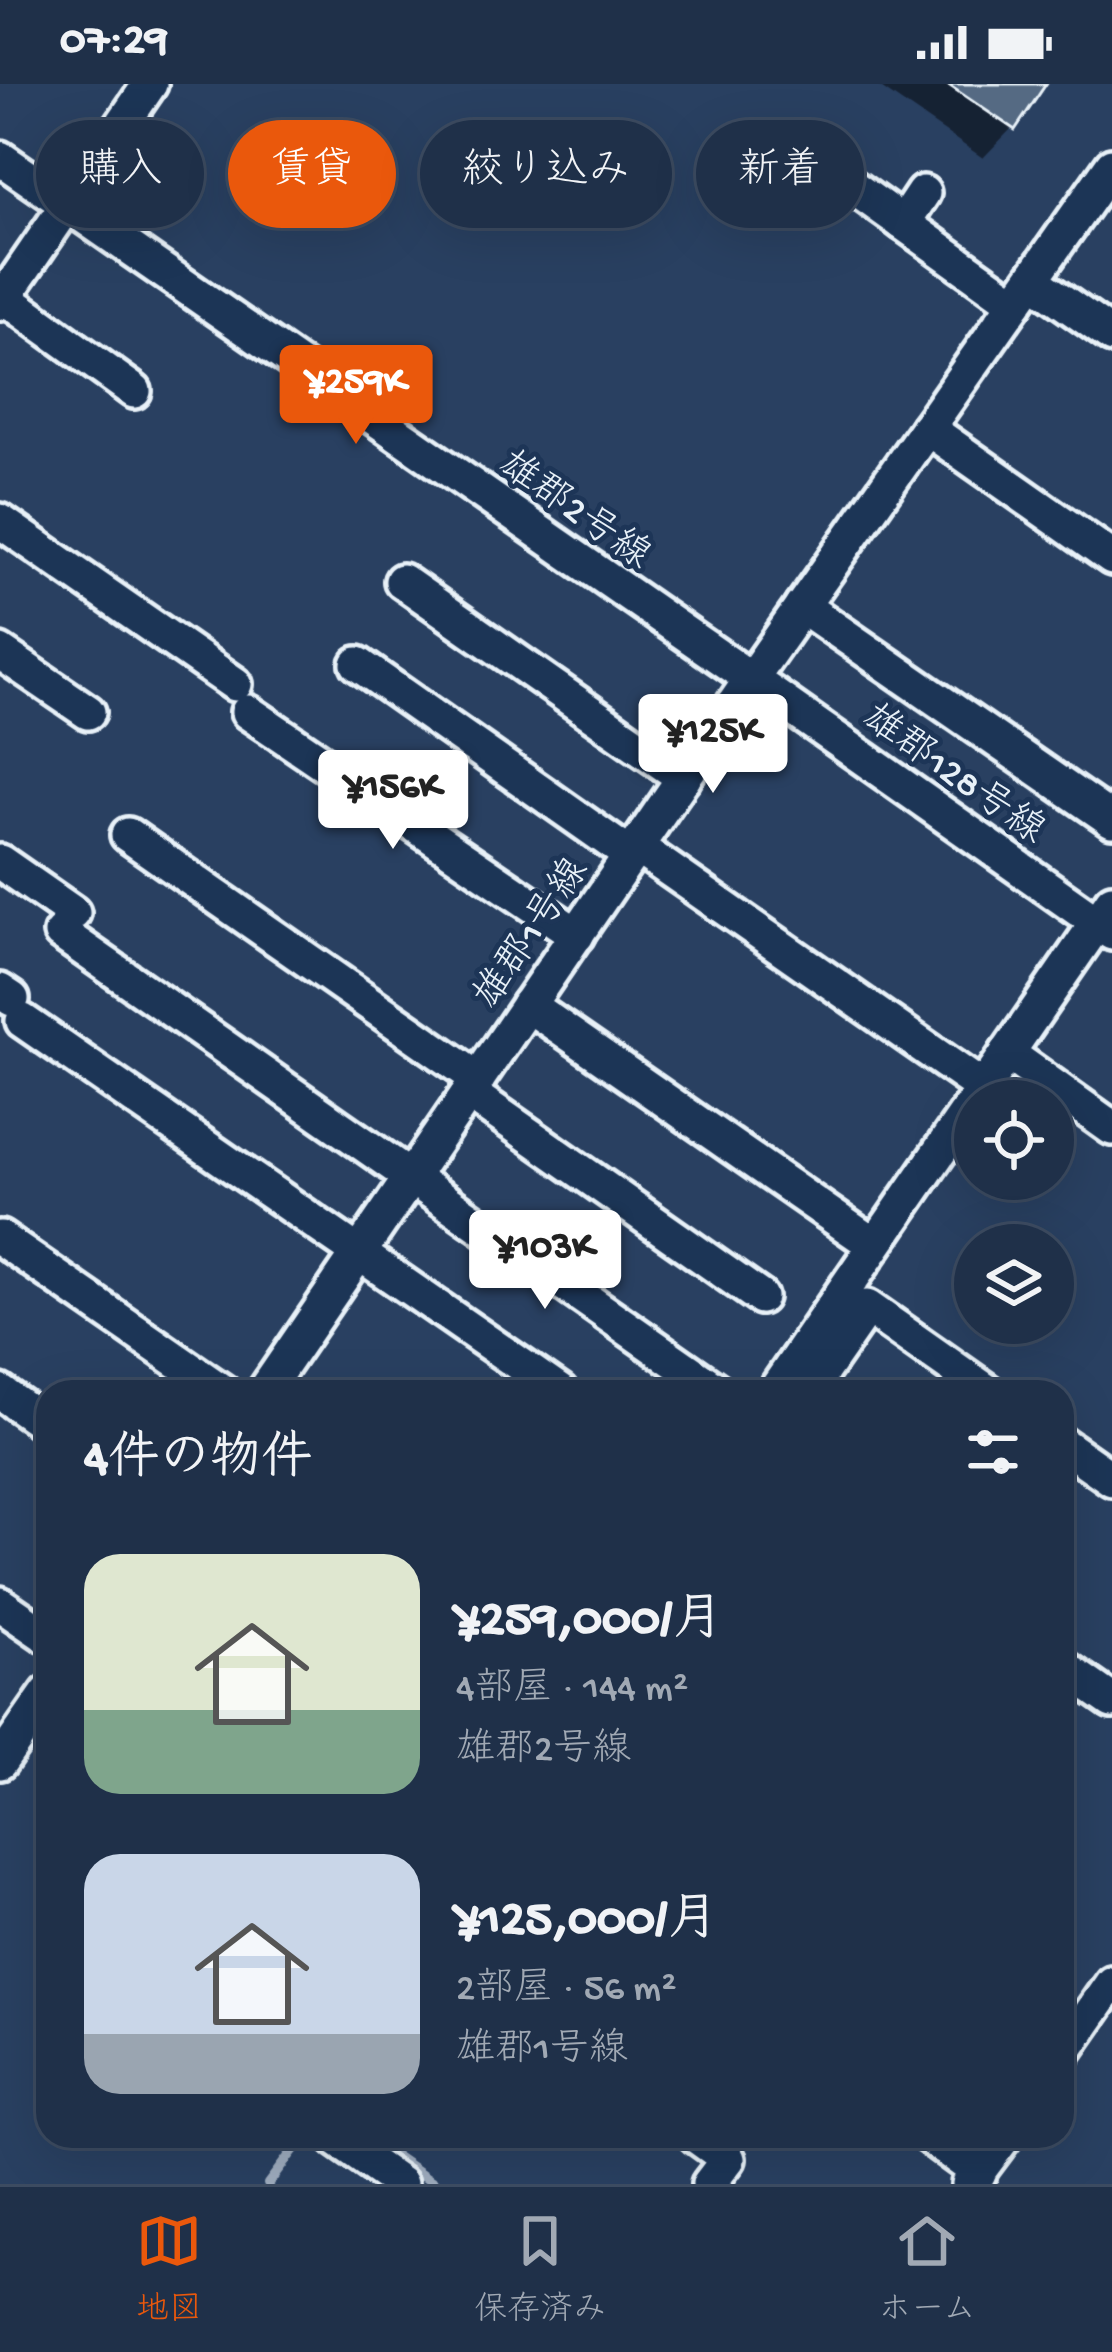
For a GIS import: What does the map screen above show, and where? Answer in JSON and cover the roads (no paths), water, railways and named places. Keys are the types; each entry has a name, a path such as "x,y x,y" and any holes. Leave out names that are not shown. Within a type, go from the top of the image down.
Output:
{"street":[{"path":"126,120 150,84"},
{"name":"雄郡2号線","path":"0,158 36,183"},
{"name":"雄郡1号線","path":"272,1380 751,679 1112,165"},
{"path":"903,223 923,193"},
{"path":"864,195 903,223 1112,336"},
{"path":"53,228 2,300 134,392"},
{"name":"雄郡2号線","path":"100,228 751,679"},
{"path":"927,428 1112,558"},
{"path":"0,521 577,935"},
{"path":"402,581 684,778"},
{"path":"802,606 1112,820"},
{"path":"0,652 88,712"},
{"path":"358,664 970,1080"},
{"name":"雄郡128号線","path":"751,679 1107,919"},
{"path":"128,835 760,1297"},
{"path":"0,862 67,923 412,1176 702,1380"},
{"path":"988,1080 1107,919"},
{"path":"12,1004 543,1380"},
{"path":"529,1005 874,1245"},
{"path":"1007,1053 1112,1128"},
{"path":"781,1380 954,1129"},
{"path":"0,1238 206,1380"},
{"path":"816,1380 867,1307 971,1380"},
{"path":"0,1392 36,1418"},
{"path":"1074,1452 1112,1479"},
{"path":"0,1604 36,1629"},
{"path":"1074,1674 1112,1701"},
{"path":"5,1746 36,1708"},
{"path":"347,2148 387,2180"},
{"path":"710,2184 728,2159 713,2148"},
{"path":"941,2148 974,2179 996,2148"}],"waterway":[{"path":"268,2184 295,2148"},
{"path":"384,2148 436,2184"}]}
